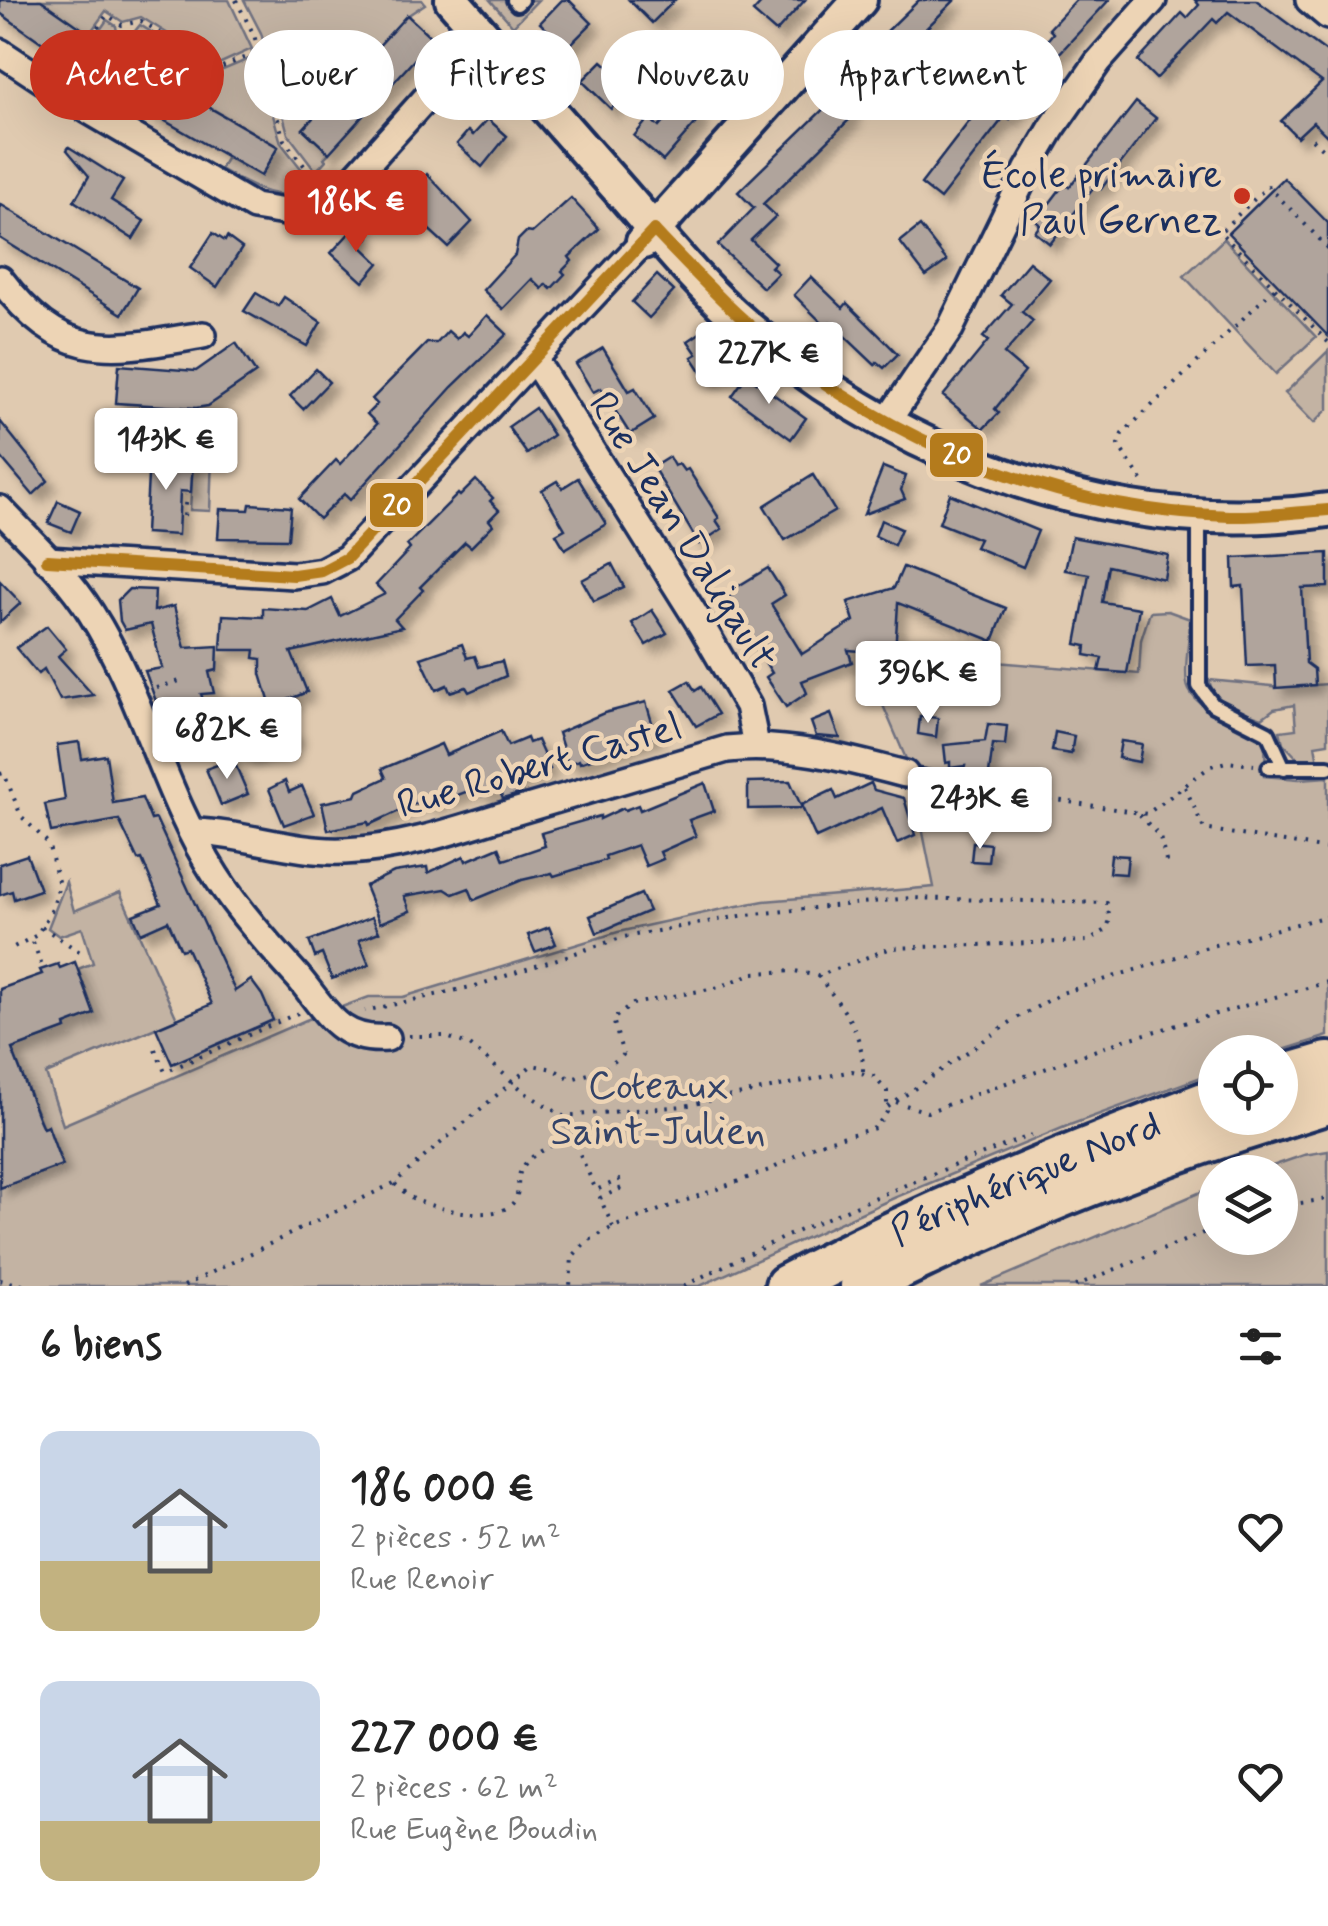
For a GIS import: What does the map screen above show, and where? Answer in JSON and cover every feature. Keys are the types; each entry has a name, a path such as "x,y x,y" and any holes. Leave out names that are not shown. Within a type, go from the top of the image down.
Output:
{"highway":[{"path":"1298,1073 1328,1064"},
{"name":"Périphérique Nord","path":"787,1286 862,1246 975,1196 1198,1106"},
{"name":"Périphérique Nord","path":"862,1286 1007,1217 1137,1165 1306,1110"}],"street":[{"path":"452,0 479,30"},
{"path":"886,423 950,329 1052,128 1098,62 1153,0"},
{"path":"1309,0 1328,16"},
{"path":"47,560 294,574 322,571 347,558 649,236 850,4"},
{"path":"0,52 30,72"},
{"path":"108,120 254,207 298,214 335,199 414,112"},
{"path":"554,120 649,236 746,325 818,380 886,423 978,467 1091,502 1199,517 1259,518 1328,510"},
{"path":"0,279 44,326 70,342 140,346 203,335"},
{"name":"Rue Jean Daligault","path":"534,360 748,706 756,745"},
{"path":"0,509 91,612 215,875 330,1016 349,1034 386,1038"},
{"name":"Rue Robert Castel","path":"193,832 216,832 286,848 341,851 384,847 727,748 756,745 905,774"}],"lane":[{"path":"1199,517 1199,686 1213,704 1268,732 1284,768"},
{"path":"1268,767 1328,767"},
{"path":"905,774 979,788"}],"path":[{"path":"236,0 250,30"},
{"path":"95,30 106,15 122,25 140,21 155,30"},
{"path":"279,120 284,140 335,199"},
{"path":"1312,138 1328,154"},
{"path":"1328,248 1268,186 1220,232 1328,342"},
{"path":"1146,488 1118,444 1122,434 1276,288"},
{"path":"184,516 186,496"},
{"path":"146,692 180,681"},
{"path":"979,788 1140,814 1153,812 1216,764 1268,767"},
{"path":"0,774 4,773 26,825 48,843 58,874 58,894 42,927 32,940 10,949"},
{"path":"1186,787 1204,829 1328,849"},
{"path":"1140,814 1160,837 1163,862"},
{"path":"184,1286 394,1183 532,1065 571,1078 603,1070 623,1054 613,1019 633,1004 720,987 753,974 795,971 818,976 891,948 1088,941 1106,930 1110,920 1107,903 911,898 760,912 624,936 475,986 330,1016"},
{"path":"888,1107 1015,1019 1062,993 1211,946 1328,916"},
{"path":"42,927 82,954"},
{"path":"32,940 42,966"},
{"path":"818,976 855,1025 864,1051 863,1072"},
{"path":"896,1102 927,1112 1121,1041 1328,982"},
{"path":"155,1049 165,1072 297,1013"},
{"path":"386,1038 452,1038 470,1045 527,1094 563,1116 596,1190 620,1180 622,1188 600,1198 612,1226"},
{"path":"563,1116 684,1106 837,1073 863,1072 882,1084 888,1096 884,1118 866,1132 816,1144 772,1169 612,1226 586,1242 572,1257 570,1286"},
{"path":"394,1183 417,1201 468,1213 493,1212 511,1205 519,1193 520,1172 532,1156 573,1135"},
{"path":"1298,1203 1328,1199"},
{"path":"1075,1286 1198,1235"},
{"path":"0,1280 26,1286"}],"green space":[{"path":"41,0 229,0 244,32 244,53 224,62 224,30 162,30 141,17 123,22 106,11 92,30 83,30"},
{"path":"244,0 422,0 425,4 394,30 259,30"},
{"path":"490,0 538,0 513,26"},
{"path":"107,20 117,30 100,30"},
{"path":"244,61 244,120 274,120 281,143 318,190 279,195 220,169 227,157 261,176 277,146 224,116 224,70"},
{"path":"284,120 311,120 303,129 329,153 316,171 288,134"},
{"path":"1224,239 1316,337 1276,374 1184,276"},
{"path":"1328,351 1328,409 1314,423 1285,393"},
{"path":"175,429 213,431 210,511 190,510 193,459 174,458"},
{"name":"Coteaux Saint-Julien","path":"1168,611 1190,619 1186,666 1189,690 1206,707 1259,736 1265,752 1264,776 1328,777 1328,1036 1298,1045 1298,1035 1198,1035 1198,1078 1067,1126 894,1198 700,1286 0,1286 0,1188 63,1165 57,1150 52,1152 48,1126 43,1128 12,1049 66,1029 65,1025 94,1013 78,969 93,963 82,928 59,936 48,928 66,882 74,911 120,892 177,1019 46,1074 63,1125 306,1020 369,997 403,997 618,932 727,908 764,901 934,887 910,768 863,651 1139,674 1141,640 1150,612"},
{"path":"1209,680 1282,687 1328,684 1328,743 1315,745 1318,762 1301,762 1283,743 1280,731 1296,729 1294,705 1274,709 1262,718 1222,701"},
{"path":"1328,1151 1328,1286 981,1286 1198,1193 1198,1255 1298,1255 1298,1157"}],"building":[{"path":"0,0 41,0 84,30 30,30 30,34 0,13"},
{"path":"562,0 569,0 592,23 581,34 581,30 547,30 540,23"},
{"path":"629,0 675,0 652,23"},
{"path":"764,0 805,0 778,30 753,12"},
{"path":"919,0 955,0 925,30 888,30"},
{"path":"1076,0 1109,0 1063,49 1063,30 1049,29"},
{"path":"1195,0 1256,0 1328,53 1328,137 1313,122 1297,137 1281,121 1322,82 1228,12 1217,23 1213,19 1156,79 1138,61 1182,13 1187,18 1199,5"},
{"path":"407,15 423,30 414,30 414,60 394,82 394,30"},
{"path":"601,62 601,99 582,81"},
{"path":"1136,102 1156,118 1101,189 1096,185 1050,244 1035,232 1040,225 1036,221 1065,183 1069,187"},
{"path":"224,116 278,147 261,176 164,120 224,120"},
{"path":"311,120 359,120 329,153 303,129"},
{"path":"489,120 507,136 482,167 457,144 468,131 473,135"},
{"path":"647,120 659,127 665,120 698,120 663,161 634,136"},
{"path":"812,120 849,120 763,204 776,216 751,240 775,263 771,267 778,273 763,288 718,245 754,208 738,192"},
{"path":"970,120 1002,120 940,199 921,184"},
{"path":"69,147 123,181 111,200 144,221 133,239 74,201 89,176 67,150"},
{"path":"427,174 472,222 448,247 400,203"},
{"path":"1284,178 1328,223 1328,336 1228,233"},
{"path":"571,198 599,229 569,257 572,261 562,271 565,274 551,289 546,284 542,289 532,279 503,309 483,290 515,255 518,240 526,232 532,233"},
{"path":"0,204 138,288 122,314 0,238"},
{"path":"356,226 369,237 361,246 379,263 363,282 331,253"},
{"path":"920,226 947,261 926,276 900,242"},
{"path":"213,233 242,248 217,287 190,268"},
{"path":"1029,262 1050,279 1022,312 1033,321 1004,354 1025,372 995,409 999,413 983,429 943,396 988,341 983,337 1012,304 1001,295"},
{"path":"657,275 674,291 649,318 632,302"},
{"path":"811,277 843,308 847,303 898,354 884,368 877,362 875,365 830,322 826,327 794,295"},
{"path":"256,293 278,306 284,297 321,322 307,346 244,311"},
{"path":"487,315 507,334 452,387 350,500 344,494 319,519 299,499 336,460 340,464 377,424 367,414 377,404 372,399 427,343 437,343 448,331 457,339 463,332 468,336"},
{"path":"703,331 726,368 707,380 692,357 697,354 688,341"},
{"path":"236,343 256,373 208,406 116,403 119,365 196,371"},
{"path":"603,348 629,391 635,388 654,419 630,434 601,388 593,392 576,364"},
{"path":"316,369 329,382 303,409 290,396"},
{"path":"747,375 806,418 791,439 732,396"},
{"path":"535,408 553,435 527,454 508,427"},
{"path":"0,421 48,481 33,495 0,456"},
{"path":"149,456 193,459 191,492 180,491 178,535 145,533"},
{"path":"669,457 674,466 679,464 684,471 688,469 719,518 716,520 722,529 699,544 653,467"},
{"path":"883,467 906,476 901,490 905,499 864,514"},
{"path":"813,475 835,511 785,540 764,506"},
{"path":"578,478 606,524 565,549 556,534 565,529 542,490 557,481 562,488"},
{"path":"476,480 499,510 489,520 493,525 471,547 465,542 420,587 423,590 395,619 402,627 291,652 307,692 271,707 261,674 261,659 254,658 255,650 221,650 223,615 263,617 263,608 308,611 332,599 340,616 385,594 376,585 410,549 407,545"},
{"path":"950,494 1038,531 1023,567 975,547 979,539 939,523"},
{"path":"58,501 80,511 71,532 48,523"},
{"path":"250,504 291,507 288,539 218,538 220,509 249,510"},
{"path":"881,520 901,529 894,545 875,536"},
{"path":"1072,537 1168,555 1164,579 1108,566 1102,602 1139,608 1127,673 1099,671 1102,658 1085,655 1086,646 1076,644 1089,574 1065,570"},
{"path":"1328,553 1328,587 1302,588 1306,663 1314,669 1315,685 1276,688 1275,665 1247,666 1243,586 1234,587 1233,558"},
{"path":"612,564 624,587 594,601 582,580"},
{"path":"903,567 1006,608 993,641 898,603 895,654 848,650 852,662 802,681 807,693 786,707 766,677 772,673 743,627 748,624 727,593 768,568 785,595 771,604 802,654 854,621 848,602 894,588"},
{"path":"0,581 21,603 0,622"},
{"path":"129,589 155,590 154,611 174,606 185,648 218,646 217,670 209,672 214,693 201,694 211,722 169,737 145,671 162,668 151,624 125,630 120,621 118,600"},
{"path":"652,610 667,633 646,645 632,623"},
{"path":"47,626 66,649 58,656 93,695 60,700 44,669 38,674 16,648"},
{"path":"462,644 467,658 475,656 479,667 502,661 506,676 469,692 466,687 450,692 447,685 436,690 421,658"},
{"path":"689,681 695,691 701,687 718,714 696,726 673,690"},
{"path":"646,702 656,736 568,764 558,733 604,713"},
{"path":"831,714 840,738 816,736 811,722"},
{"path":"920,716 938,718 936,737 918,734"},
{"path":"988,724 1007,726 1005,745 993,744 988,781 963,775 965,766 950,768 944,745 985,741"},
{"path":"501,731 508,746 527,738 529,743 537,740 550,769 514,783 519,794 503,799 499,790 483,796 479,787 428,806 425,799 369,825 368,822 328,830 322,803 356,796 358,791 386,778 382,769 441,744 446,755"},
{"path":"295,732 296,737 246,759 238,739"},
{"path":"1055,732 1074,736 1071,754 1052,751"},
{"path":"1121,741 1142,744 1139,762 1118,758"},
{"path":"79,742 82,759 106,755 113,803 142,798 151,820 156,819 235,991 251,980 273,1020 172,1064 156,1028 212,1004 187,948 181,950 168,921 141,933 133,915 161,904 142,859 138,860 119,820 51,832 45,804 65,800 57,745"},
{"path":"233,759 248,794 221,805 206,769"},
{"path":"285,781 289,792 302,786 314,814 284,825 269,789"},
{"path":"790,781 802,808 748,809 748,782"},
{"path":"705,783 714,811 689,820 696,836 660,852 663,859 646,866 637,845 605,856 606,860 554,876 552,873 522,880 474,900 469,888 453,894 445,889 404,896 410,911 380,923 365,886 394,872 427,867 428,873 464,856 466,861 499,847 504,860 545,846 541,833 600,819 623,808 638,805 640,810"},
{"path":"871,783 874,790 904,798 915,835 897,843 882,808 816,838 801,805 833,790 837,799"},
{"path":"960,795 977,798 974,815 957,812"},
{"path":"973,842 990,844 988,862 971,861"},
{"path":"27,855 40,890 14,899 12,891 0,895 0,864"},
{"path":"1111,855 1128,856 1126,874 1109,873"},
{"path":"641,894 649,911 597,933 590,916"},
{"path":"372,917 379,932 359,940 369,965 332,979 322,954 315,957 309,941"},
{"path":"549,927 556,944 535,952 528,935"},
{"path":"75,962 94,1014 12,1049 38,1117 43,1128 48,1126 62,1165 0,1188 0,989 42,974 40,970"}],"transit line":[{"name":"20","path":"654,230 738,314 792,360 891,424 944,450 999,472 1112,503 1229,516 1328,510"},
{"name":"20","path":"47,560 294,575 322,571 347,558 654,230"}],"place":[{"name":"École primaire Paul Gernez","path":"1242,196"}]}
